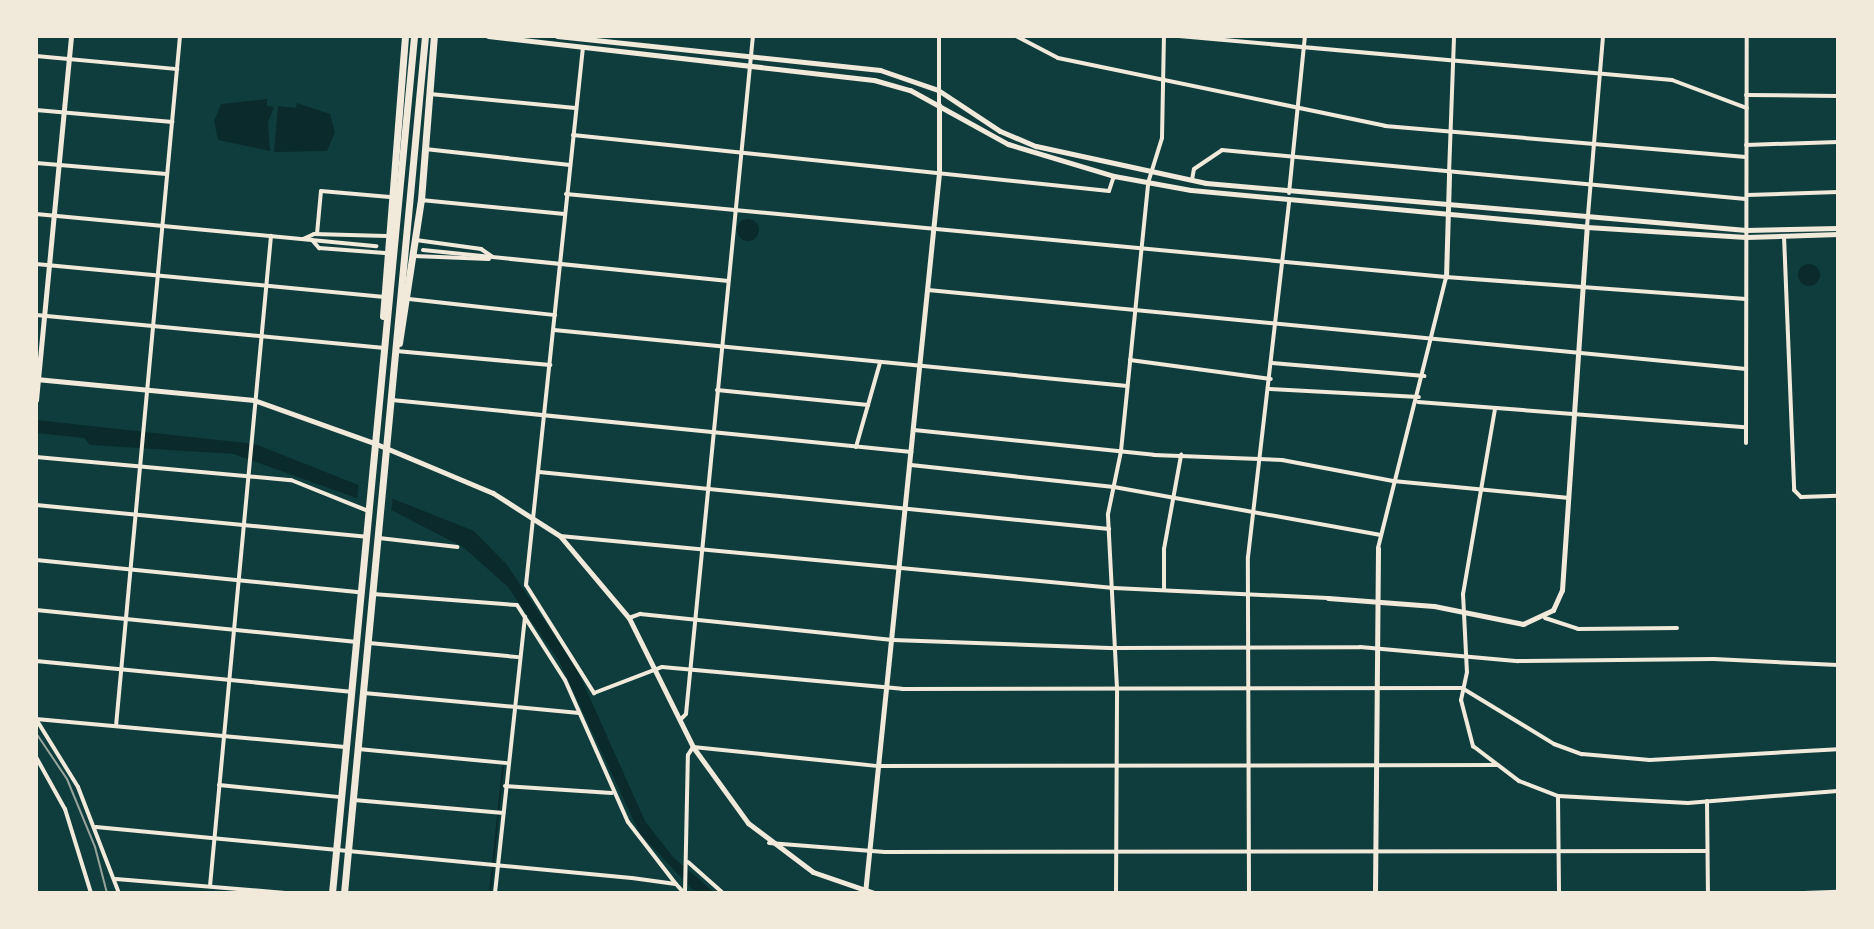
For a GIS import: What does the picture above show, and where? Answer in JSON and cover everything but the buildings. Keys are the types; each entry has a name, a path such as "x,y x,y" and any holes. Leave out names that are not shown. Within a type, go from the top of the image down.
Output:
{"highway":[{"path":"386,330 384,297 386,237 405,36"},
{"path":"332,893 354,642 414,36"},
{"path":"344,893 425,36"},
{"path":"396,351 409,299 421,200 434,36"}],"street":[{"path":"36,400 70,36"},
{"path":"116,726 180,36"},
{"path":"488,36 874,80 939,105 1008,144 1114,176 1148,183 1289,202 1587,226 1746,237 1838,234"},
{"path":"557,36 584,37 880,70 938,90 1013,137 1149,174 1192,181 1289,193 1746,230 1838,228"},
{"path":"680,721 686,714 687,669 753,36"},
{"path":"865,892 885,688 893,639 911,465 939,173 939,36"},
{"path":"1016,36 1058,58 1162,78 1298,109 1449,134 1746,157"},
{"path":"1116,893 1117,688 1114,588 1109,529 1121,451 1149,174 1162,138 1164,36"},
{"path":"1179,36 1304,49 1672,80 1747,108"},
{"path":"1289,193 1305,36"},
{"path":"1376,893 1377,648 1375,602 1378,548 1392,481 1424,376 1446,277 1454,36"},
{"path":"1545,618 1562,590 1580,356 1582,285 1603,36"},
{"path":"1746,443 1747,36"},
{"path":"583,47 526,585 594,693 655,667 885,688 1462,688 1554,744 1582,754 1650,759 1838,749"},
{"path":"36,56 177,69"},
{"path":"429,94 575,108"},
{"path":"1746,95 1838,96"},
{"path":"36,110 172,122"},
{"path":"573,135 1109,191 1114,176"},
{"path":"1746,145 1838,142"},
{"path":"425,149 570,165"},
{"path":"1192,181 1194,168 1222,150 1590,188 1746,197 1838,192"},
{"path":"36,163 167,174"},
{"path":"316,234 321,191 390,197"},
{"path":"566,194 734,208 1446,277 1582,285 1746,299"},
{"path":"421,200 564,214"},
{"path":"1249,893 1252,688 1248,594 1253,512 1270,389 1289,202"},
{"path":"36,214 376,246"},
{"path":"302,239 316,234 386,237"},
{"path":"1784,235 1794,490 1801,497 1838,496"},
{"path":"210,886 271,236"},
{"path":"312,240 319,248 385,253"},
{"path":"416,240 481,249 493,258"},
{"path":"423,250 728,281"},
{"path":"414,256 476,262 493,258"},
{"path":"36,264 384,297"},
{"path":"928,290 1580,356 1746,369"},
{"path":"409,299 555,315"},
{"path":"36,315 384,348"},
{"path":"554,330 1127,386"},
{"path":"396,351 550,365"},
{"path":"1130,360 1271,380"},
{"path":"856,447 880,363"},
{"path":"1272,363 1424,376"},
{"path":"37,379 254,400 387,447 462,478 534,517 560,536 629,618 693,747 769,843 813,873 873,893"},
{"path":"1270,389 1418,399 1495,409 1745,427"},
{"path":"717,390 868,405"},
{"path":"392,400 912,452"},
{"path":"1495,409 1464,612 1467,658 1462,688 1466,730 1473,746 1497,765 1536,790 1558,796 1707,801 1838,791"},
{"path":"914,430 1121,451 1259,459 1392,481 1570,498"},
{"path":"1164,590 1172,498 1181,455"},
{"path":"36,457 291,480 368,509"},
{"path":"911,465 1114,487 1381,535"},
{"path":"539,472 1109,529"},
{"path":"36,505 366,537"},
{"path":"560,536 700,546 1114,588 1375,602 1464,612 1523,624 1545,618 1578,629 1677,628"},
{"path":"379,538 457,547"},
{"path":"36,560 359,592"},
{"path":"374,594 517,605 579,713 612,793 676,884 685,893"},
{"path":"36,610 354,642"},
{"path":"629,618 640,614 893,639 1116,648 1377,648 1467,658 1838,665"},
{"path":"495,893 518,657 525,616"},
{"path":"369,643 518,657"},
{"path":"36,661 350,692"},
{"path":"364,693 579,713"},
{"path":"36,719 345,747"},
{"path":"36,719 96,826 119,893"},
{"path":"693,747 878,766 1376,767 1497,765"},
{"path":"685,893 688,756 693,747"},
{"path":"358,749 507,763"},
{"path":"36,757 65,809 91,893"},
{"path":"219,785 340,796"},
{"path":"505,786 612,793"},
{"path":"1558,796 1559,893"},
{"path":"353,800 502,813"},
{"path":"1707,801 1708,893"},
{"path":"96,826 498,864 676,884"},
{"path":"769,843 869,851 1707,851"},
{"path":"687,864 723,893"},
{"path":"116,879 285,893"},
{"path":"1804,893 1838,892"}],"water":[{"path":"267,99 267,106 274,107 268,122 270,151 218,140 214,121 221,104"},
{"path":"297,103 330,114 335,132 327,151 274,152 278,106 296,108"},
{"path":"744,219 752,219 759,226 759,234 752,241 744,241 737,234 737,226"},
{"path":"1805,264 1813,264 1820,271 1820,279 1813,286 1805,286 1798,279 1798,271"},
{"path":"36,420 255,444 474,531 507,565 577,669 645,821 673,857 715,893 693,890 640,834 559,661 508,587 463,547 393,511 234,454 90,445 84,438 36,433"}],"pier":[{"path":"359,481 393,494 391,514 357,500"}],"waterway":[{"path":"490,893 503,767"}],"railway":[{"path":"36,733 67,779 95,847 107,893"}]}
